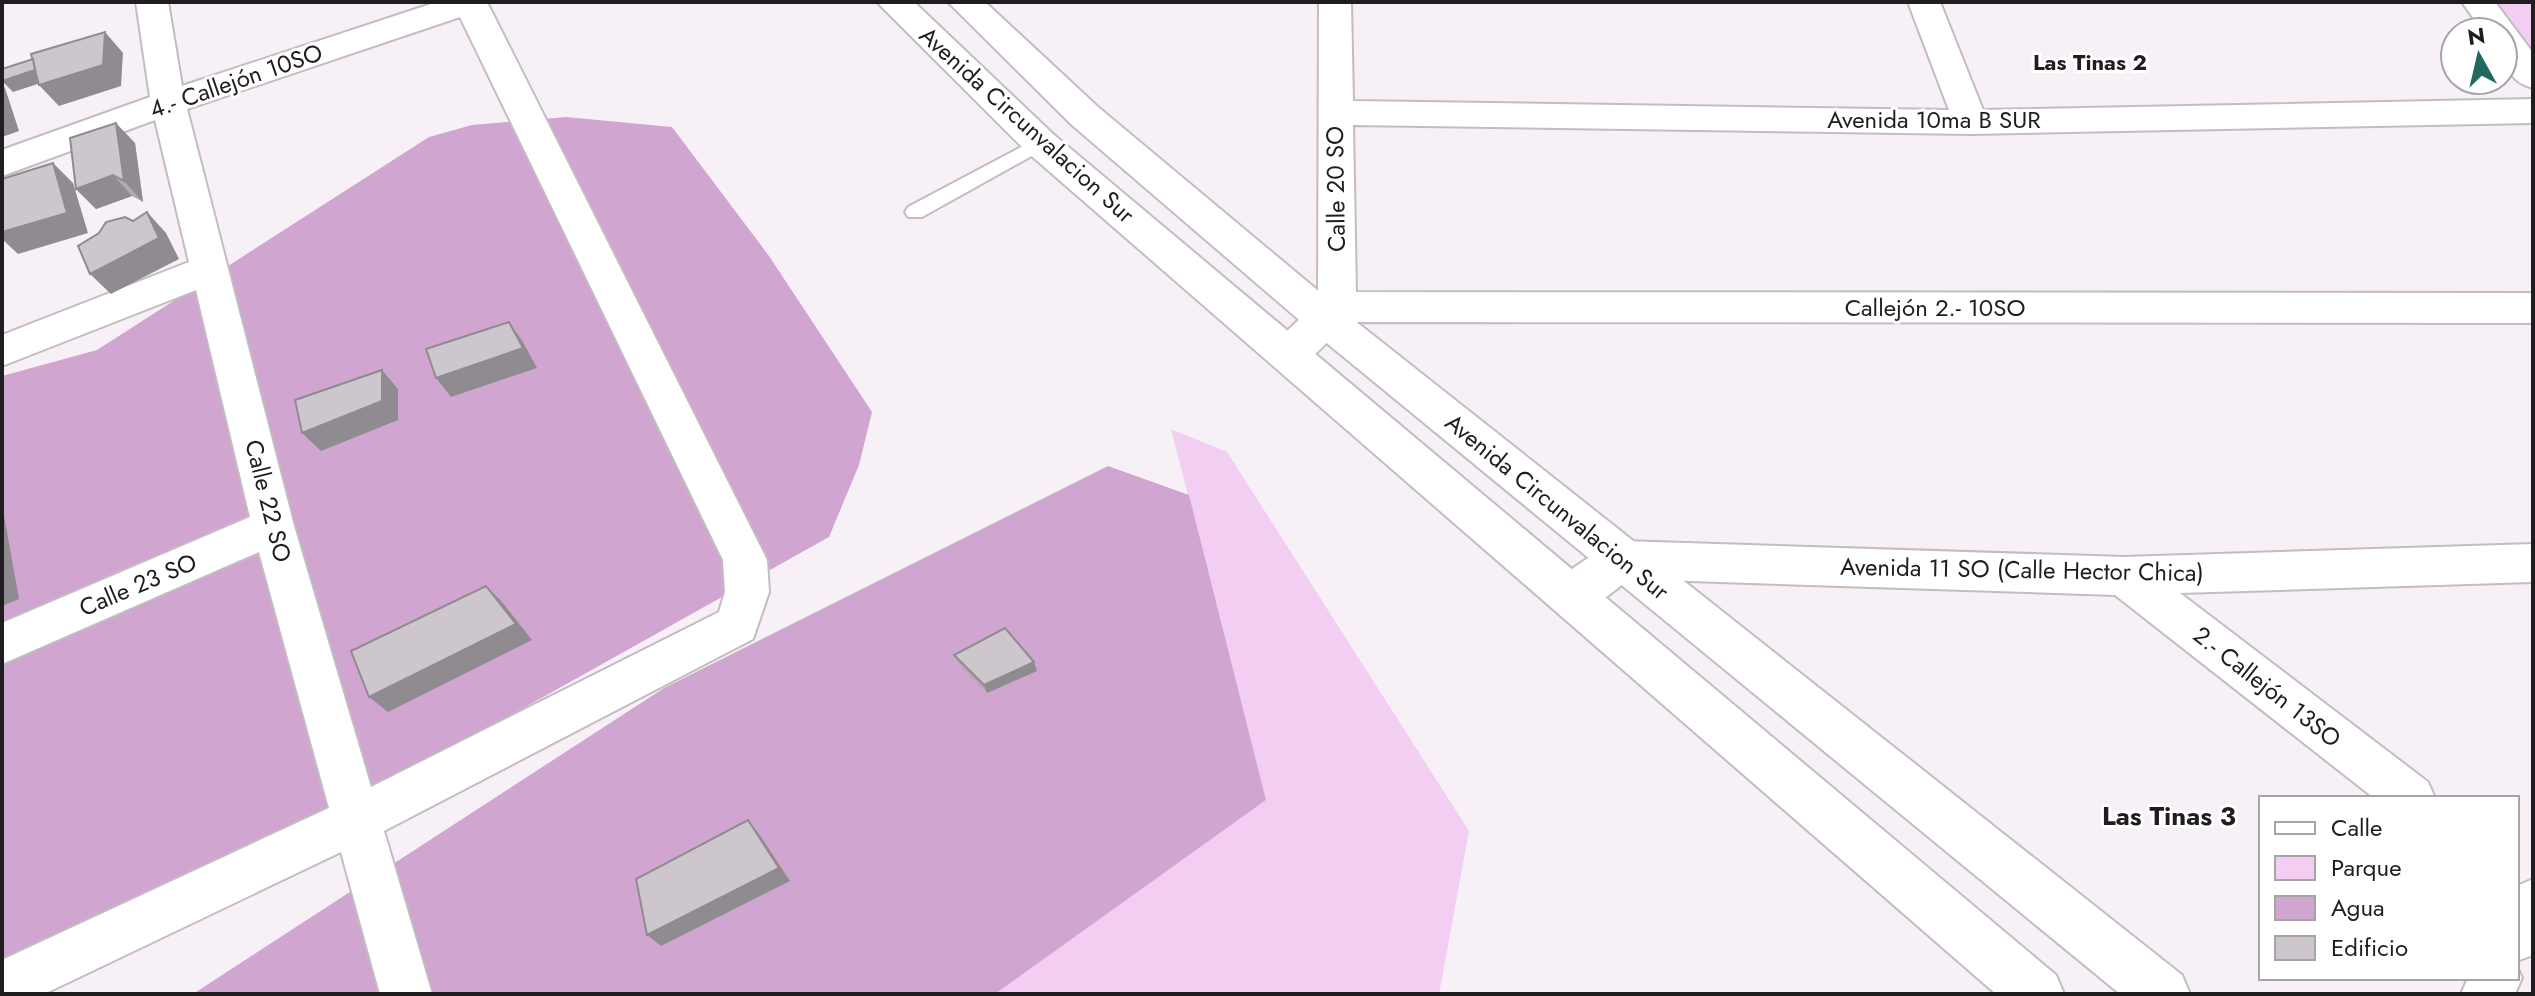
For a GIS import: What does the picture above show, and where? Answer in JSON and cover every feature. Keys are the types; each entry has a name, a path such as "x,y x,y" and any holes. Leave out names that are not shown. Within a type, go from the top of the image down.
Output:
{"main road":[{"name":"Avenida Circunvalacion Sur","path":"894,2 1040,143 2037,994"},
{"name":"Avenida Circunvalacion Sur","path":"965,2 1085,116 1332,313 1623,560 2156,992"}],"street":[{"name":"Calle 22 SO","path":"152,2 168,103 273,526 406,994"},
{"name":"4.- Callejón 10SO","path":"2,163 168,103 470,2"},
{"path":"2,987 356,820 737,625 747,592 745,560 470,2"},
{"name":"Calle 20 SO","path":"1332,313 1335,2"},
{"path":"1924,2 1971,122"},
{"path":"2519,58 2533,77"},
{"name":"Avenida 10ma B SUR","path":"1335,113 1971,122 2533,111"},
{"path":"2,351 211,269"},
{"name":"Callejón 2.- 10SO","path":"1332,313 2533,308"},
{"path":"1288,354 1332,313"},
{"name":"Calle 23 SO","path":"2,644 273,526"},
{"path":"1571,596 1623,560"},
{"name":"Avenida 11 SO (Calle Hector Chica)","path":"1623,560 2124,576 2533,563"},
{"name":"2.- Callejón 13SO","path":"2124,576 2408,796"},
{"path":"2519,932 2533,904"}],"lane":[{"path":"915,212 1040,143"}],"green space":[{"path":"2495,2 2533,2 2533,52 2519,34 2519,16 2506,16"},
{"path":"1171,429 1227,452 1469,831 1439,994 995,994 1266,800"}],"water":[{"path":"566,117 672,127 769,256 872,412 859,465 829,537 13,994 2,994 2,376 97,350 429,137 472,125"},
{"path":"1108,466 1189,495 1266,800 995,994 193,994 664,688"}],"building":[{"path":"105,32 103,65 39,85 31,54"},
{"path":"33,59 35,70 2,81 2,69"},
{"path":"116,123 124,181 113,175 76,189 70,138"},
{"path":"53,163 67,213 2,232 2,179"},
{"path":"147,212 159,238 90,274 78,246 99,233 106,222 125,217 133,221"},
{"path":"509,322 523,348 436,378 426,349"},
{"path":"382,370 382,401 302,433 295,400"},
{"path":"486,586 516,624 369,697 351,651"},
{"path":"1005,628 1034,662 984,685 954,655"},
{"path":"748,820 779,868 647,935 636,879"}],"district":[{"name":"Las Tinas 2","path":"2090,62"},
{"name":"Las Tinas 3","path":"2169,816"}]}
